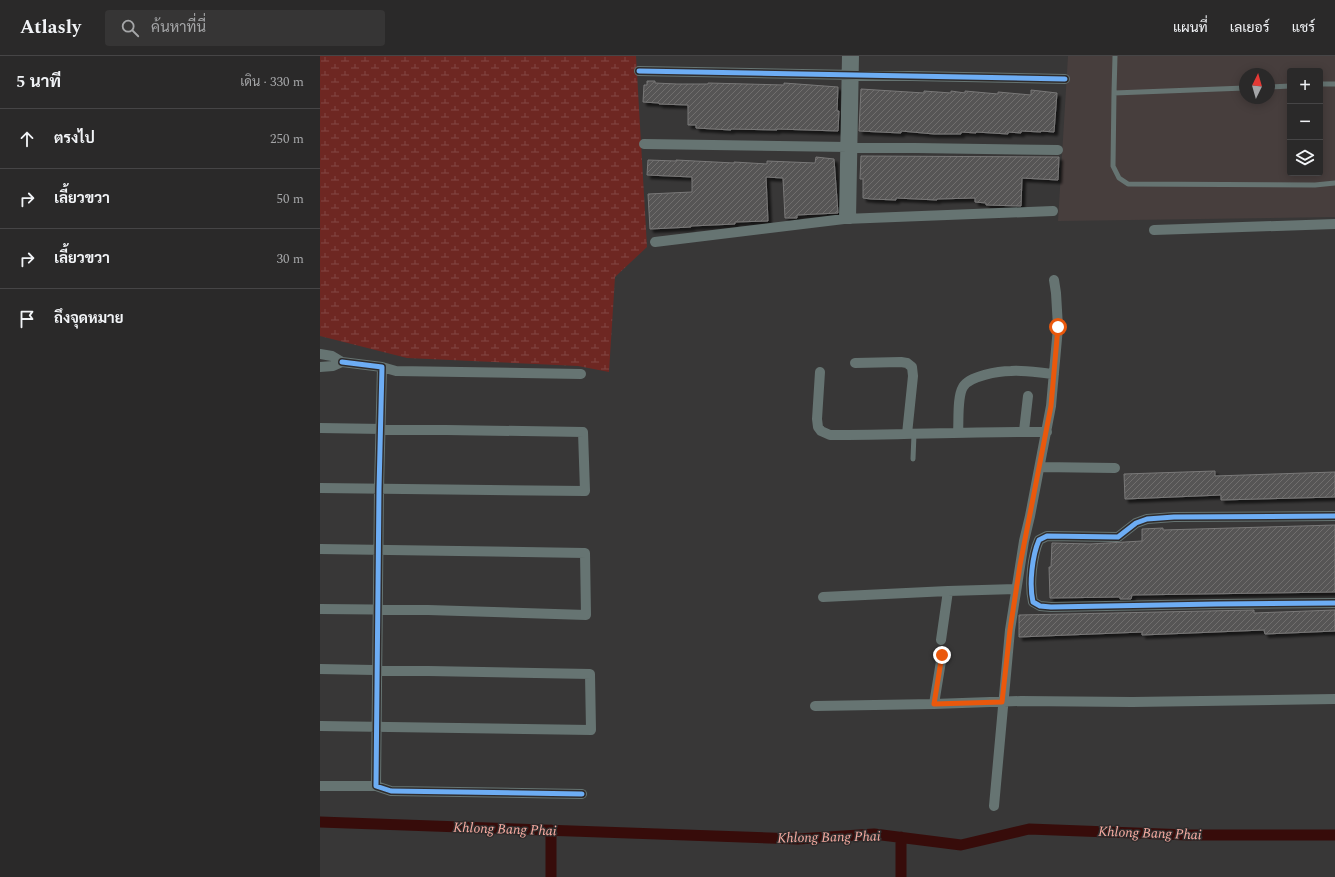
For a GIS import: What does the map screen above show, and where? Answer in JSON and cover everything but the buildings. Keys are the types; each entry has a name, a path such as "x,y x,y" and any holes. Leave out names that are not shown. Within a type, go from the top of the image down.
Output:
{"street":[{"path":"847,56 850,75 847,219"},
{"path":"850,75 854,56"},
{"path":"639,72 1065,79"},
{"path":"644,144 1058,150"},
{"path":"655,242 847,219 1053,211"},
{"path":"1154,230 1335,224"},
{"path":"994,806 1002,702 1010,630 1024,541 1047,432 1054,374 1058,327 1054,280"},
{"path":"320,354 332,356 342,362 382,367 396,371 581,374"},
{"path":"320,367 333,366 342,362"},
{"path":"855,363 901,362 912,367 911,434"},
{"path":"376,786 376,670 379,489 382,429 382,367"},
{"path":"958,432 960,394 962,387 966,382 991,374 1012,371 1054,374"},
{"path":"820,372 818,427 821,431 830,434 911,434 1024,431 1047,432"},
{"path":"1024,431 1028,396"},
{"path":"320,428 583,432 585,491 320,488"},
{"path":"1040,467 1115,468"},
{"path":"1335,516 1174,517 1146,519 1136,523 1118,538 1047,536 1039,540 1036,548 1033,568 1032,596 1033,602 1040,606 1051,607 1335,603"},
{"path":"320,549 585,553 586,615 428,610 320,609"},
{"path":"822,597 948,590 1016,589"},
{"path":"941,640 948,590"},
{"path":"934,704 942,655"},
{"path":"320,669 590,674 591,730 320,726"},
{"path":"815,706 1002,702 1335,699"},
{"path":"320,786 376,786 391,791 582,794"}],"lane":[{"path":"1115,56 1113,166 1119,178 1128,184 1315,185 1335,183"},
{"path":"1323,84 1335,84"},
{"path":"1275,87 1287,86"},
{"path":"1114,93 1239,88"},
{"path":"911,434 913,459"}],"shaded area":[{"path":"1068,56 1335,56 1335,217 1058,221"}],"green space":[{"path":"320,56 636,56 647,247 615,277 609,372 578,366 407,358 320,336"}],"waterway":[{"name":"Khlong Bang Phai","path":"320,822 798,839 874,834 961,845 1029,829 1188,835 1335,835"},
{"path":"551,830 551,877"},
{"path":"901,837 901,877"}],"cycle path":[{"path":"639,71 1065,79"},
{"path":"342,362 382,367 379,489 376,786 391,791 582,794"},
{"path":"1335,516 1174,517 1147,519 1136,523 1118,537 1047,536 1039,540 1033,562 1031,579 1033,602 1040,606 1051,607 1335,603"}],"route":[{"path":"942,655 934,704 1002,702 1010,630 1020,565 1051,406 1058,327"}]}
